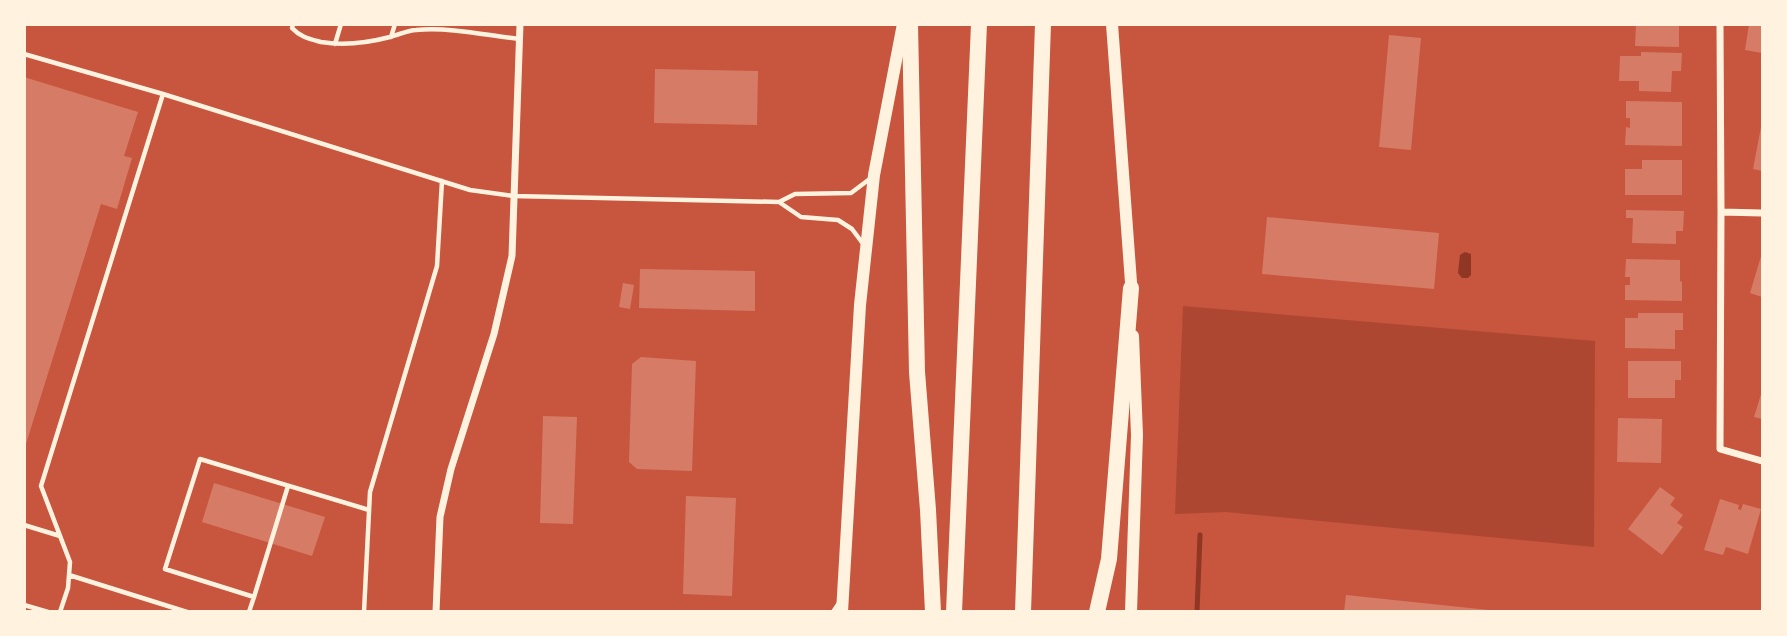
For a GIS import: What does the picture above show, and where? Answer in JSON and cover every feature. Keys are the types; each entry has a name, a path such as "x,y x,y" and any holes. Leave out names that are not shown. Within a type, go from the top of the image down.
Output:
{"highway":[{"path":"910,24 916,372 928,510 933,611"},
{"path":"954,611 979,24"},
{"path":"1023,611 1043,24"},
{"path":"1097,611 1109,559 1131,289"}],"main road":[{"path":"842,611 860,305 874,175 903,24"},
{"path":"1112,24 1131,289 1137,435 1131,611"}],"street":[{"path":"436,611 440,517 451,469 494,334 512,256 520,24"},
{"path":"1720,24 1720,449 1762,461"},
{"path":"1721,212 1762,213"}],"lane":[{"path":"293,24 292,29 297,34 347,45 414,30 449,27 520,39"},
{"path":"335,44 341,24"},
{"path":"391,37 395,24"},
{"path":"24,54 163,94 470,190 514,196 779,202 795,194 851,192 874,175"},
{"path":"60,611 68,588 70,562 41,486 163,94"},
{"path":"364,611 370,492 438,266 442,181"},
{"path":"779,202 801,217 838,220 852,229 866,248"},
{"path":"254,597 166,569 200,459 369,510"},
{"path":"249,611 288,486"},
{"path":"24,525 60,536"},
{"path":"69,575 187,611"},
{"path":"833,611 843,596"},
{"path":"24,605 48,611"}],"shaded area":[{"path":"1465,252 1471,254 1471,275 1462,278 1458,273 1460,255"},
{"path":"1183,306 1595,341 1594,547 1226,512 1175,514"}],"building":[{"path":"1636,24 1679,24 1679,47 1635,46"},
{"path":"1749,24 1762,24 1762,53 1745,50"},
{"path":"1389,35 1421,38 1411,150 1379,147"},
{"path":"1641,52 1682,53 1681,71 1672,71 1671,92 1639,91 1639,81 1619,81 1620,56 1641,56"},
{"path":"655,69 758,71 757,125 654,123"},
{"path":"24,77 138,112 124,156 132,158 117,209 101,204 25,447"},
{"path":"1626,101 1682,102 1682,146 1625,145 1626,127 1630,128 1630,118 1626,118"},
{"path":"1762,127 1762,171 1753,169"},
{"path":"1642,160 1682,160 1682,195 1625,195 1625,169 1642,169"},
{"path":"1626,210 1684,211 1683,231 1676,231 1676,244 1632,243 1633,218 1626,218"},
{"path":"1267,217 1439,233 1434,289 1262,274"},
{"path":"1762,253 1762,297 1750,293"},
{"path":"1626,259 1680,260 1682,301 1625,300 1625,285 1630,285 1630,277 1625,277"},
{"path":"640,269 755,271 755,311 639,308"},
{"path":"623,283 634,285 630,309 619,307"},
{"path":"1638,313 1683,313 1683,330 1675,330 1675,349 1625,348 1625,318 1638,318"},
{"path":"641,357 696,361 692,471 637,469 629,462 632,364"},
{"path":"1628,361 1681,361 1681,380 1675,380 1675,398 1628,398"},
{"path":"1762,391 1762,419 1754,417"},
{"path":"543,416 577,417 573,524 540,523"},
{"path":"1618,418 1662,419 1661,463 1617,462"},
{"path":"214,483 325,517 312,556 202,522"},
{"path":"1660,487 1675,498 1670,505 1683,515 1677,523 1683,527 1662,555 1628,529"},
{"path":"686,496 736,498 732,596 683,594"},
{"path":"1720,499 1739,505 1738,509 1741,510 1743,504 1761,509 1748,554 1726,547 1723,555 1704,550"},
{"path":"1346,595 1489,610 1489,612 1344,612"}],"waterway":[{"path":"1197,612 1200,535"}]}
